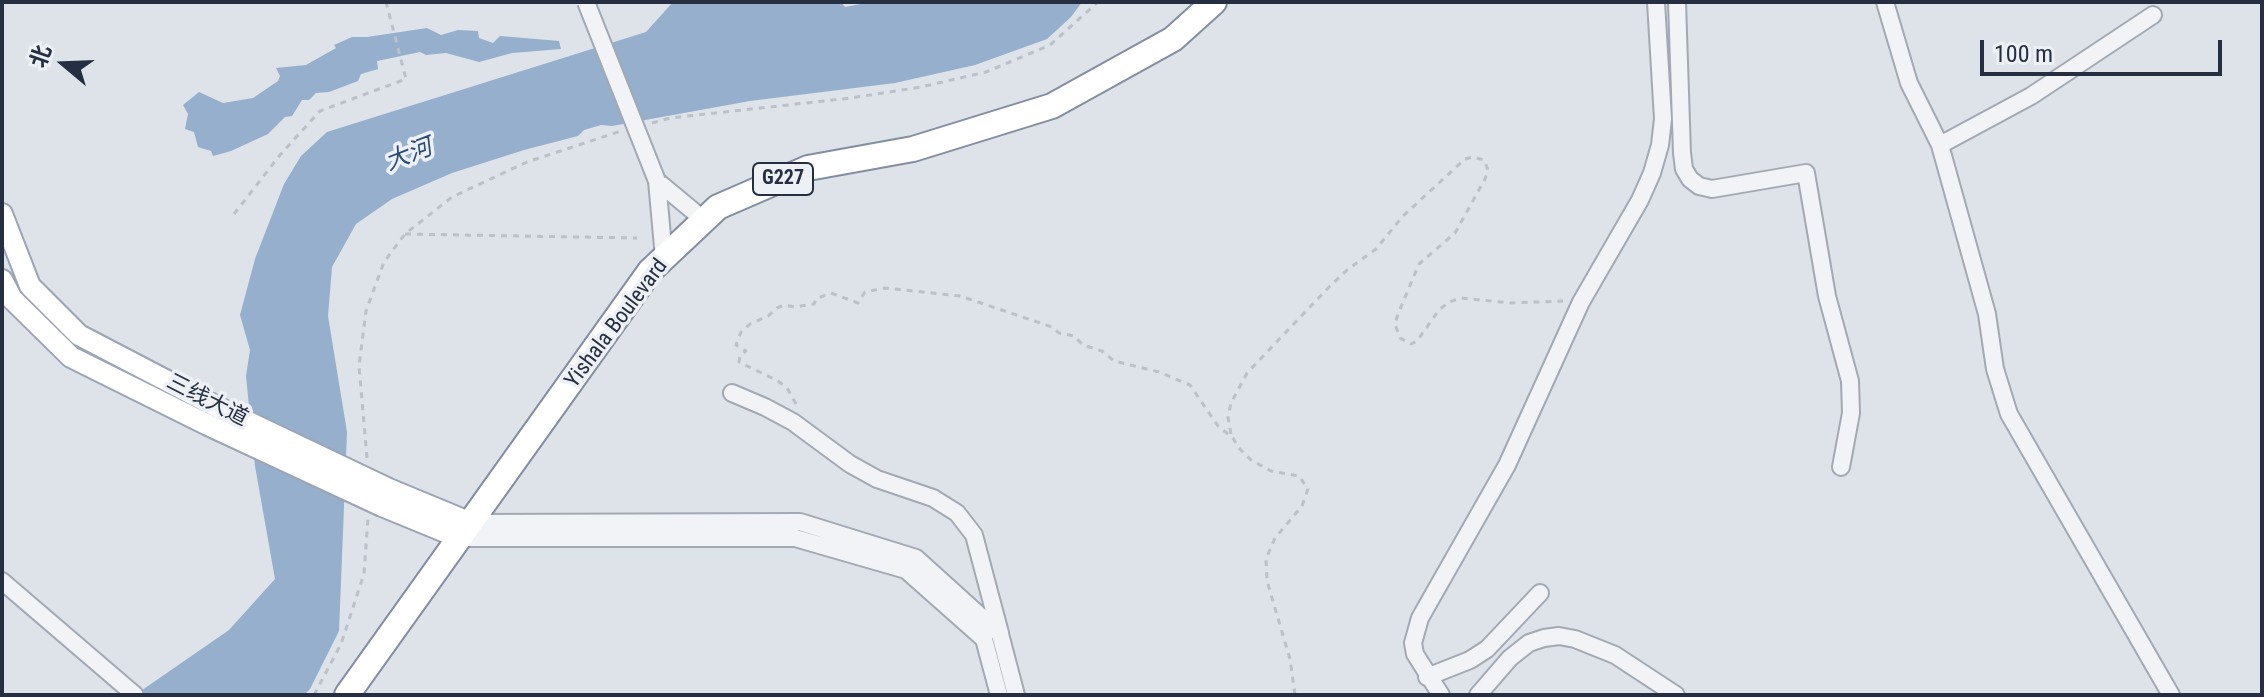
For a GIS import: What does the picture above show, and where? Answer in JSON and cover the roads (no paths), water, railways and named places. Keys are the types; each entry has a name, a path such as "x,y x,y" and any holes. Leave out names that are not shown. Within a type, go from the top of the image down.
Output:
{"highway":[{"name":"Yishala Boulevard","path":"347,695 650,271 718,207 808,168 913,149 1052,106 1173,39 1214,2"}],"main road":[{"name":"三线大道","path":"2,214 30,286 79,335 213,416"},
{"name":"三线大道","path":"2,280 12,299 71,357 213,416 380,500 466,531"}],"street":[{"path":"586,2 657,181 664,258"},
{"path":"1441,695 1415,654 1413,643 1420,618 1507,465 1581,302 1640,200 1652,173 1663,119 1656,2"},
{"path":"1677,2 1682,153 1684,169 1690,179 1699,186 1712,189 1806,173 1827,296 1850,381 1851,413 1841,467"},
{"path":"1885,2 1909,83 1940,145 1987,314 1995,369 2009,414 2171,695"},
{"path":"1940,145 2031,96 2153,15"},
{"path":"657,181 704,220"},
{"path":"732,393 793,422 850,464 877,479 933,498 957,513 974,535 1016,695"},
{"path":"466,531 800,522 916,558 1000,634"},
{"path":"466,531 795,538 906,570 984,639 999,695"},
{"path":"2,581 135,695"},
{"path":"1427,677 1470,660 1487,649 1540,593"},
{"path":"1478,695 1510,658 1529,643 1559,636 1594,645 1615,655 1676,695"}],"water":[{"name":"大河","path":"673,2 841,2 845,7 871,2 1082,2 1047,39 975,65 895,83 750,101 612,126 601,125 584,130 578,136 452,173 392,199 356,224 332,267 328,316 347,432 339,631 304,695 135,695 229,630 275,579 255,466 246,376 250,350 240,315 255,259 284,184 301,156 327,132 646,32"},
{"path":"427,28 441,35 458,30 478,31 479,38 493,43 500,36 559,41 561,49 512,53 479,62 446,53 426,55 420,52 377,61 378,69 361,74 358,81 302,100 292,116 285,117 268,134 213,156 211,151 198,147 194,132 185,129 188,114 183,105 199,92 223,103 253,98 278,81 280,76 276,68 306,65 336,48 334,45 352,37"}]}
